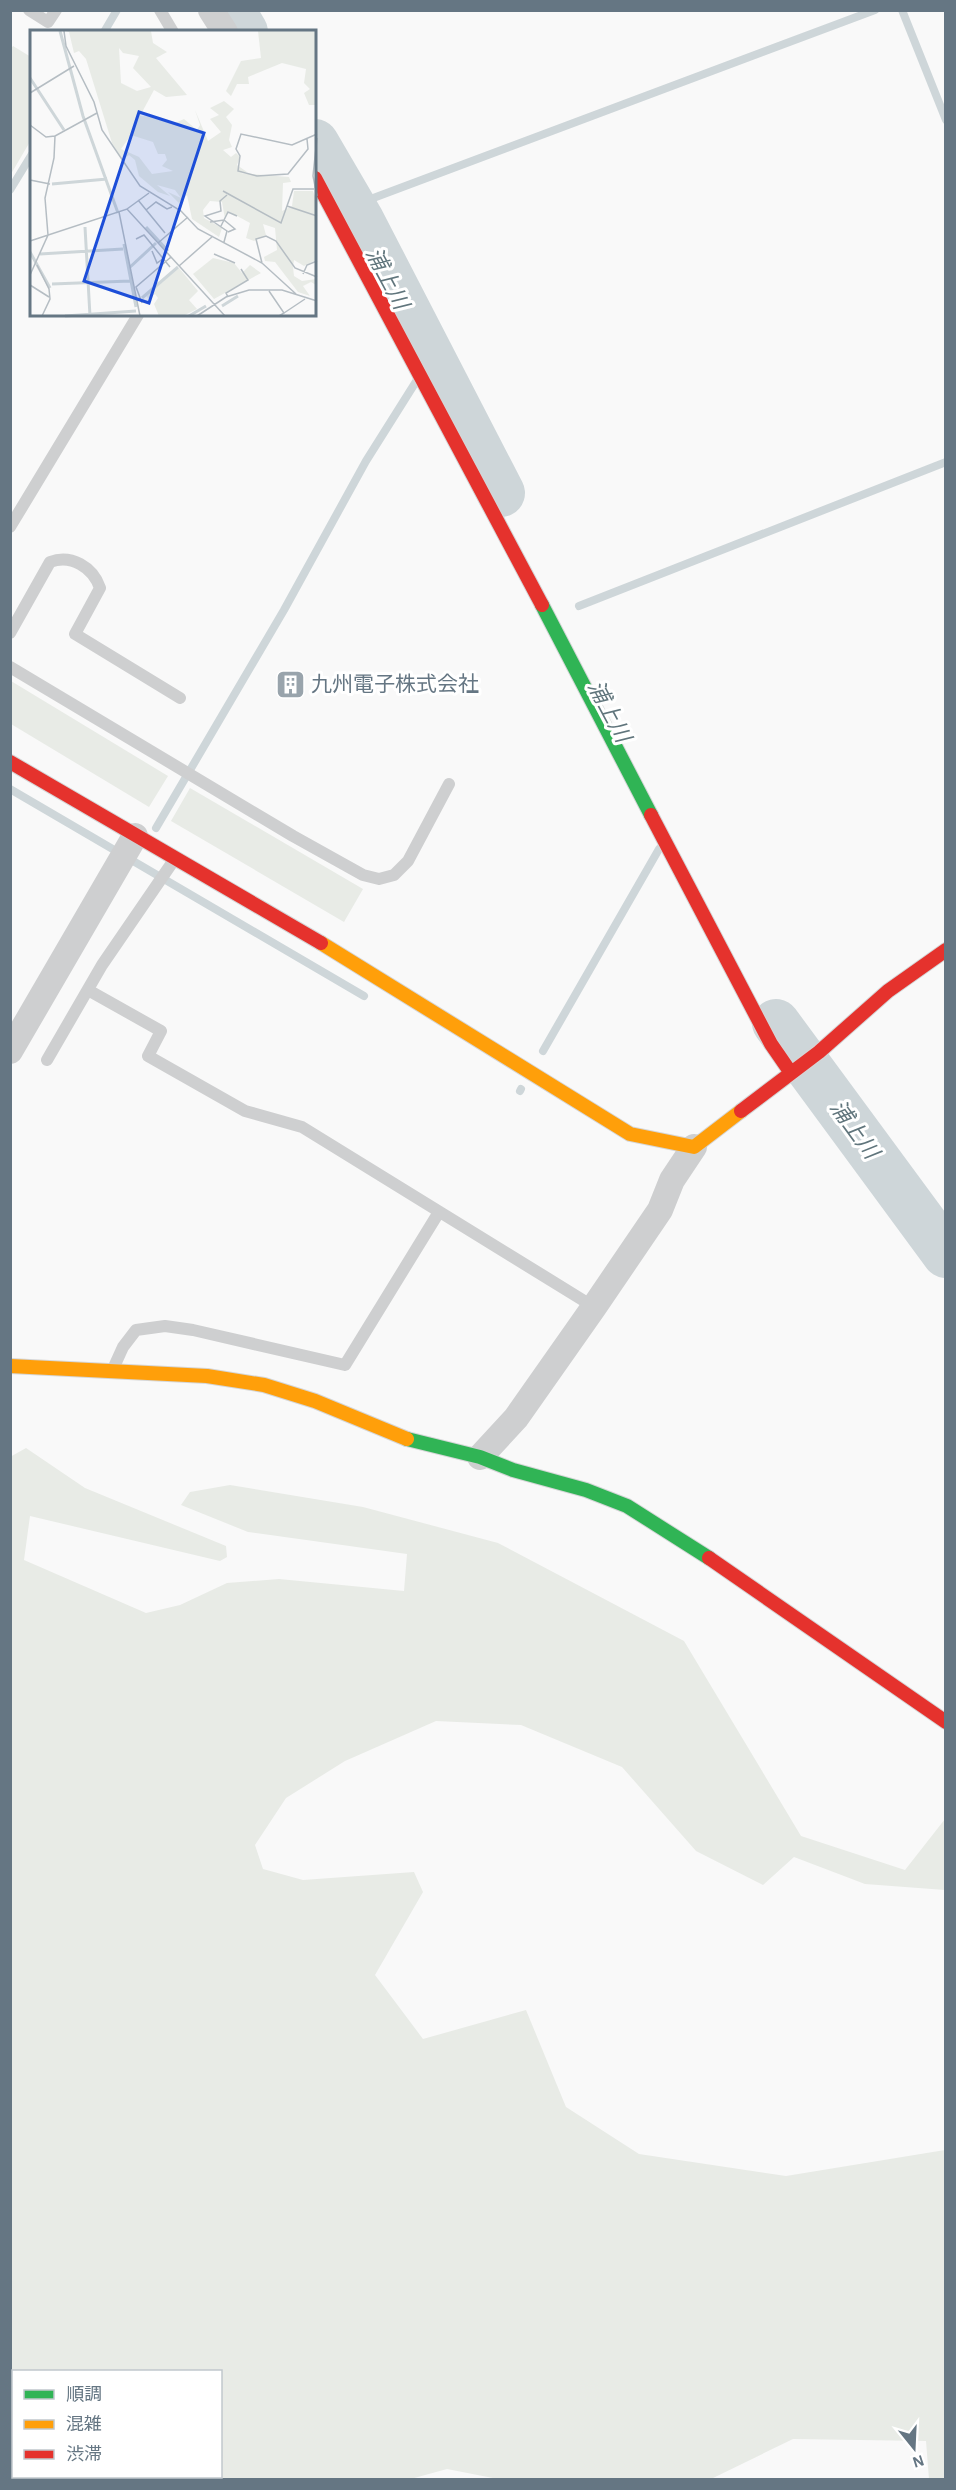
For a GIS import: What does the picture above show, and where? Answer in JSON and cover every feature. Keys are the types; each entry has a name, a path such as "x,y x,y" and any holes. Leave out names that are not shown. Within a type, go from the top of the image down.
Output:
{"street":[{"path":"211,10 224,30"},
{"path":"316,180 427,385 667,849 771,1044 794,1071"},
{"path":"10,762 127,850 171,863 392,985 630,1134 694,1147"},
{"path":"10,1051 127,850"},
{"path":"480,1457 516,1418 594,1307 660,1210 672,1180 694,1147 819,1052 888,991 945,951"},
{"path":"10,1366 113,1369 207,1376 264,1385 315,1401 392,1435 480,1457 513,1470 586,1490 627,1506 805,1622 945,1722"}],"lane":[{"path":"29,10 48,22 56,10"},
{"path":"160,10 172,30"},
{"path":"10,527 137,316"},
{"path":"10,633 50,562 63,557 77,562 96,575 100,588 75,634 180,698"},
{"path":"10,667 293,836 363,875 379,879 394,875 408,861 449,784"},
{"path":"47,1060 88,990 171,863"},
{"path":"88,990 161,1031 148,1056 245,1111 302,1127 594,1307"},
{"path":"113,1369 123,1347 136,1330 165,1326 345,1365 439,1212"}],"shaded area":[{"path":"13,46 30,56 30,142 11,174 10,50"},
{"path":"11,681 168,776 149,807 11,724"},
{"path":"190,788 363,889 344,922 171,821"},
{"path":"26,1448 85,1488 226,1546 227,1557 220,1561 30,1516 24,1560 146,1613 180,1605 227,1583 279,1579 404,1591 407,1554 248,1532 181,1505 190,1492 230,1485 363,1507 498,1543 684,1641 801,1836 905,1870 945,1819 945,1890 865,1884 794,1857 763,1885 696,1851 622,1767 521,1725 436,1721 345,1761 286,1798 255,1845 263,1869 303,1880 414,1872 423,1892 375,1975 423,2039 526,2010 566,2107 639,2154 786,2176 945,2150 945,2479 929,2479 926,2441 793,2439 711,2479 503,2480 447,2469 407,2480 11,2479 10,1457"}],"waterway":[{"path":"105,30 117,10"},
{"name":"浦上川","path":"231,10 243,30"},
{"path":"352,206 875,10"},
{"path":"902,10 946,120"},
{"name":"浦上川","path":"316,145 360,220 501,493"},
{"path":"10,190 30,157"},
{"path":"156,828 284,610 366,461 417,380"},
{"path":"579,606 946,462"},
{"path":"10,789 364,996"},
{"path":"543,1051 659,849"},
{"name":"浦上川","path":"776,1023 946,1254"}],"traffic: fast":[{"path":"542,605 651,815"},
{"path":"407,1439 480,1457 513,1470 586,1490 627,1506 709,1558"}],"traffic: slow":[{"path":"321,943 630,1134 694,1147 741,1111"},
{"path":"10,1366 207,1376 264,1385 315,1401 407,1439"}],"traffic: jam":[{"path":"316,180 542,605"},
{"path":"10,762 321,943"},
{"path":"651,815 771,1044 791,1073"},
{"path":"741,1111 819,1052 888,991 946,950"},
{"path":"709,1558 946,1722"}],"place":[{"name":"九州電子株式会社","path":"290,684"}]}
